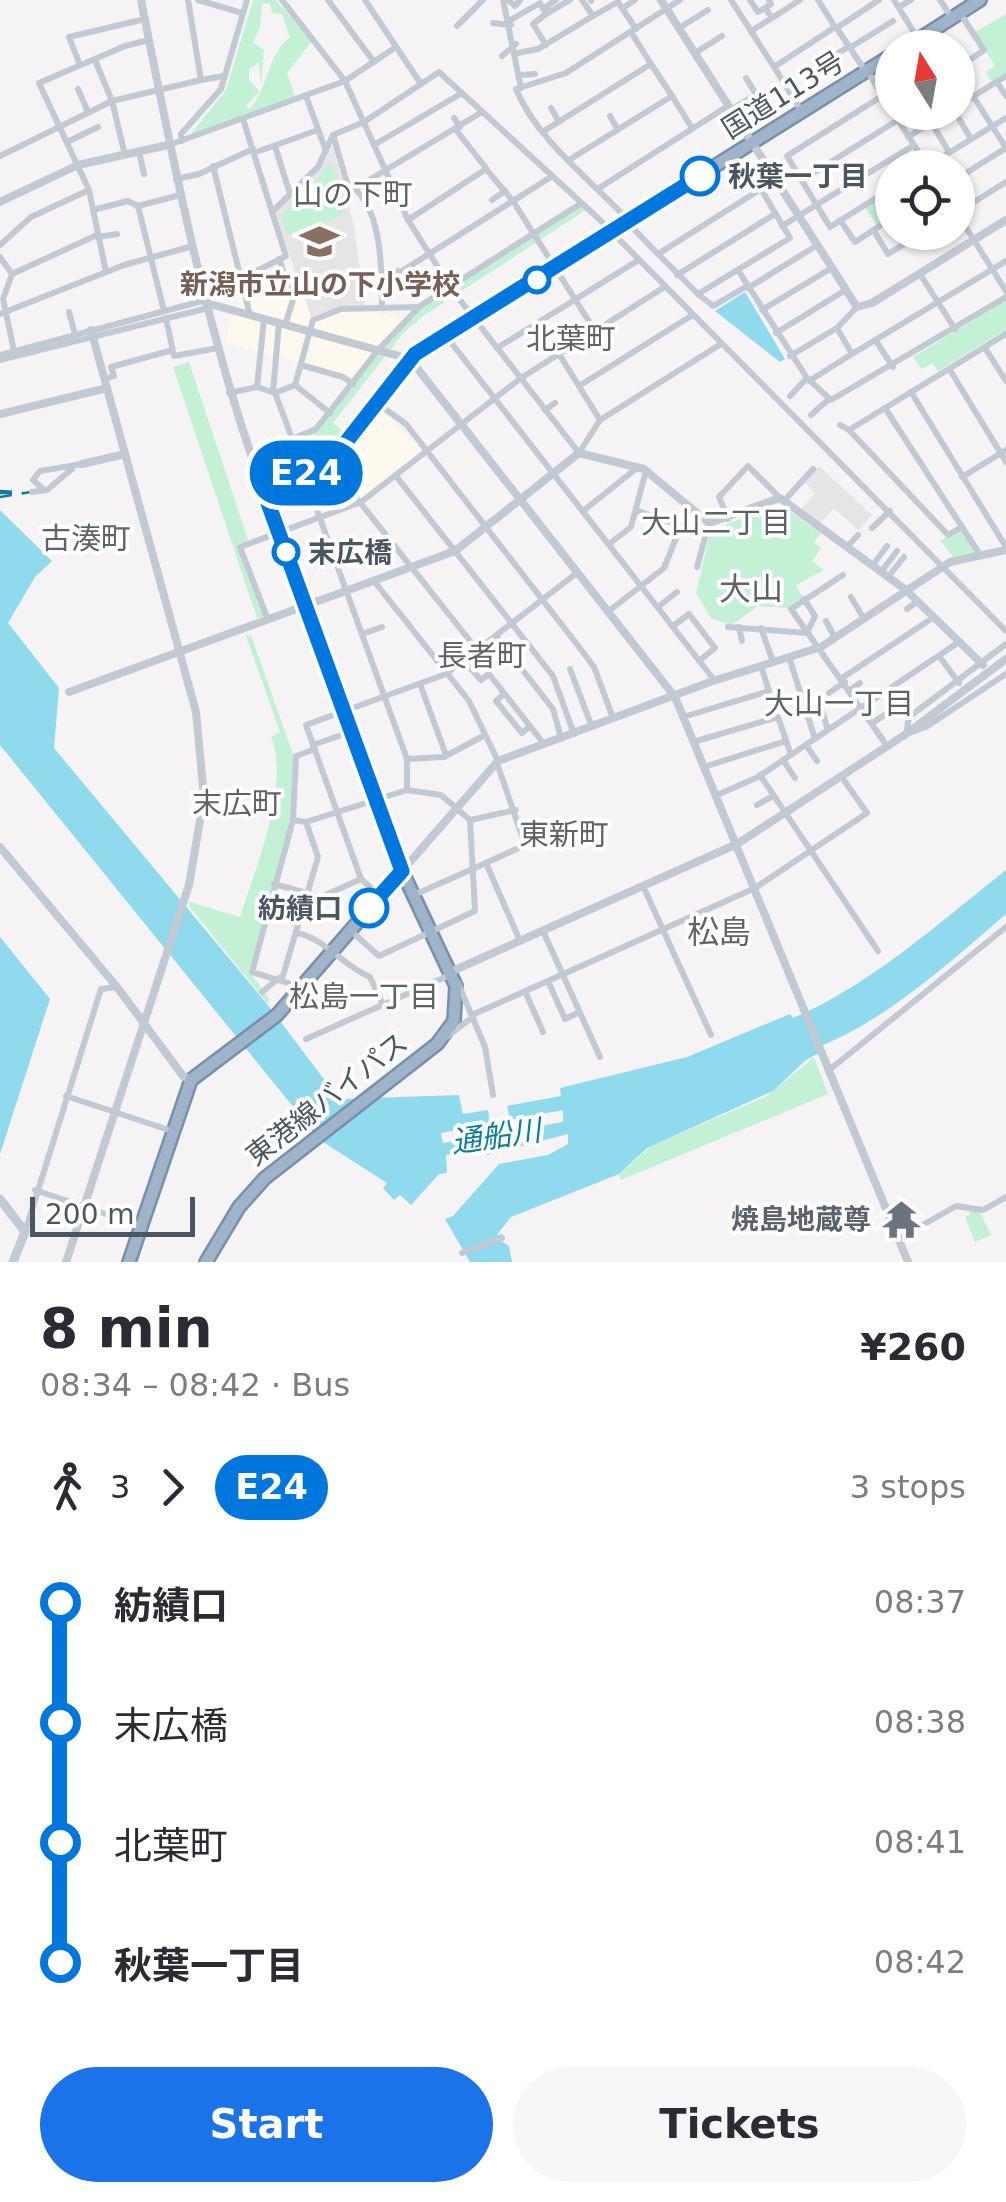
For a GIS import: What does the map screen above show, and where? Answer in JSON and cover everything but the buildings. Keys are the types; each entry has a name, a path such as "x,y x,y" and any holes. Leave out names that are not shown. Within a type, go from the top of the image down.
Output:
{"highway":[{"path":"932,30 980,0"},
{"name":"国道113号","path":"264,492 328,462 410,359 875,65"},
{"path":"264,492 402,871 448,973"},
{"path":"129,1262 190,1080 277,1014 402,871"},
{"name":"東港線バイパス","path":"203,1262 234,1206 269,1166 434,1042 450,1008 448,973"}],"main road":[{"path":"0,1199 24,1232 14,1262"}],"street":[{"path":"141,0 168,146 207,304 230,393 264,492"},
{"path":"188,0 201,80"},
{"path":"198,0 242,12"},
{"path":"182,141 182,134 221,89 248,0"},
{"path":"328,0 374,62"},
{"path":"365,0 422,84"},
{"path":"457,26 484,0"},
{"path":"506,0 515,6 520,0"},
{"path":"506,0 521,88"},
{"path":"548,14 546,7 556,0"},
{"path":"546,45 533,24 570,0"},
{"path":"582,0 593,16"},
{"path":"502,56 516,49 546,45 593,16 635,0"},
{"path":"680,0 664,4 633,30 566,73 516,89 523,106 677,275 713,306 816,246"},
{"path":"731,0 802,112"},
{"path":"750,0 758,12 771,3"},
{"path":"818,0 875,85"},
{"path":"774,66 879,0"},
{"path":"911,0 897,4 913,30"},
{"path":"940,0 968,30"},
{"path":"287,2 345,82 408,220 472,320 580,453 641,469 709,523"},
{"path":"751,31 794,2"},
{"path":"493,23 510,23 540,3 548,14"},
{"path":"619,3 650,64 692,128"},
{"path":"771,3 772,18"},
{"path":"664,4 857,307"},
{"path":"679,28 708,10"},
{"path":"80,66 69,37 145,19"},
{"path":"816,66 893,21"},
{"path":"695,53 722,36"},
{"path":"975,39 984,50 975,56"},
{"path":"106,272 89,190 39,84 149,40"},
{"path":"0,202 78,164 168,146 345,82 396,47"},
{"path":"95,60 112,101 125,154"},
{"path":"544,131 650,64"},
{"path":"272,212 318,167 333,135 364,122 439,72 610,232 1006,631"},
{"path":"520,74 535,74"},
{"path":"0,156 112,101 224,76"},
{"path":"975,95 1006,76"},
{"path":"598,188 636,159 684,139 692,128 756,94 746,78"},
{"path":"997,82 1006,96"},
{"path":"78,89 88,112"},
{"path":"374,146 462,93"},
{"path":"306,96 326,150"},
{"path":"570,160 672,96"},
{"path":"975,99 1006,148 975,167"},
{"path":"875,100 787,156 830,226 875,198"},
{"path":"551,108 559,122"},
{"path":"356,188 386,174 482,112"},
{"path":"610,116 618,130"},
{"path":"454,118 486,169 513,201 594,331"},
{"path":"952,150 1006,118"},
{"path":"242,279 286,256 256,150 243,119"},
{"path":"67,142 98,126"},
{"path":"176,179 318,130"},
{"path":"802,180 882,130"},
{"path":"904,130 917,150"},
{"path":"908,137 919,130"},
{"path":"966,130 971,139"},
{"path":"333,135 347,183 356,188 381,242 382,308"},
{"path":"782,226 914,145"},
{"path":"275,146 290,194"},
{"path":"646,146 651,154"},
{"path":"138,152 144,174"},
{"path":"214,166 250,315"},
{"path":"408,220 486,169"},
{"path":"382,272 402,271 551,177"},
{"path":"975,202 1006,182"},
{"path":"658,254 761,189 790,238 698,294"},
{"path":"0,245 31,217 89,190"},
{"path":"492,200 505,191"},
{"path":"92,210 128,201 138,206 180,194"},
{"path":"252,456 316,428 378,350 420,306 580,204"},
{"path":"138,206 174,356 218,348"},
{"path":"677,275 775,214"},
{"path":"840,220 854,242 873,230 875,233"},
{"path":"975,239 1006,220"},
{"path":"14,351 2,314 12,274 98,236 117,234"},
{"path":"811,416 828,398 892,367 1006,294 975,242"},
{"path":"2,314 106,272 193,246"},
{"path":"790,356 837,328 857,307 872,303 958,250"},
{"path":"0,257 12,274"},
{"path":"279,259 293,300 282,324 274,393 293,441"},
{"path":"497,348 637,261"},
{"path":"790,396 808,380 1006,261"},
{"path":"762,310 830,268"},
{"path":"738,270 790,356 828,398"},
{"path":"920,274 955,329"},
{"path":"268,621 240,547 361,502 521,378 664,288"},
{"path":"776,333 844,291"},
{"path":"0,357 207,304 410,359 674,696 908,1262"},
{"path":"296,385 313,320 341,308 420,306"},
{"path":"70,312 75,334"},
{"path":"579,386 692,316"},
{"path":"257,387 264,319"},
{"path":"837,328 852,354"},
{"path":"0,357 75,334 92,333"},
{"path":"66,1262 183,900 200,840 204,783 196,712 92,333"},
{"path":"849,430 1006,334"},
{"path":"446,336 715,680"},
{"path":"876,341 892,367"},
{"path":"70,692 454,551 580,453 600,420 721,344"},
{"path":"985,348 1006,381"},
{"path":"0,414 105,383 114,376 111,366 169,351"},
{"path":"558,354 600,420"},
{"path":"301,365 344,377 353,384"},
{"path":"950,370 1006,462"},
{"path":"230,393 257,387 274,393 296,385"},
{"path":"296,385 330,413"},
{"path":"402,871 497,762 715,680 821,647 942,566 980,552 1006,548 910,392"},
{"path":"376,402 406,424 594,667 614,719"},
{"path":"545,410 555,403"},
{"path":"885,408 980,552"},
{"path":"840,425 948,535 962,527"},
{"path":"962,476 1003,452"},
{"path":"44,490 32,480 40,471 125,454"},
{"path":"328,462 478,650"},
{"path":"32,492 44,490 82,464"},
{"path":"728,519 719,496 748,466 782,500 906,590 983,666"},
{"path":"583,511 641,469"},
{"path":"609,544 631,527 638,511 641,469"},
{"path":"709,523 782,500 813,469"},
{"path":"304,474 407,759 407,790"},
{"path":"396,476 552,676 574,734"},
{"path":"609,611 664,568 681,526 638,511"},
{"path":"872,528 890,511"},
{"path":"698,567 709,523"},
{"path":"847,548 858,535"},
{"path":"872,566 888,546"},
{"path":"885,575 896,550"},
{"path":"885,575 904,557"},
{"path":"380,896 361,879 306,726 446,674 579,572"},
{"path":"842,575 791,609 887,746"},
{"path":"374,581 468,701 497,762 525,845 413,896"},
{"path":"658,607 676,592"},
{"path":"851,596 864,618"},
{"path":"804,599 815,616 807,632"},
{"path":"907,609 918,601"},
{"path":"673,626 689,614 715,648 700,660"},
{"path":"829,693 934,617"},
{"path":"826,621 835,638"},
{"path":"362,634 382,627"},
{"path":"728,627 807,632"},
{"path":"738,627 742,642"},
{"path":"762,628 773,662"},
{"path":"496,636 553,709 561,738"},
{"path":"715,796 760,776 959,642"},
{"path":"906,734 909,716 983,666 1006,644"},
{"path":"939,656 959,683"},
{"path":"789,657 815,739"},
{"path":"306,1039 736,844 906,734 1006,659"},
{"path":"524,672 539,660"},
{"path":"464,661 481,680 489,674 544,744"},
{"path":"683,717 769,691 761,666"},
{"path":"570,669 592,727"},
{"path":"906,734 926,727 1006,674"},
{"path":"845,683 860,683"},
{"path":"420,684 446,755"},
{"path":"872,723 908,700"},
{"path":"821,708 828,716 828,730"},
{"path":"693,742 778,717 795,778"},
{"path":"301,987 252,972 293,820 296,756 350,732"},
{"path":"407,759 446,755 484,735"},
{"path":"704,767 786,741"},
{"path":"806,745 816,761"},
{"path":"760,776 878,952"},
{"path":"434,1042 473,1016 525,991 755,888 866,813 841,776"},
{"path":"293,820 306,822 374,797 407,790 441,795 470,820 475,912 379,956 350,930"},
{"path":"757,805 773,796"},
{"path":"470,820 516,810"},
{"path":"262,992 280,979 318,858 306,822"},
{"path":"0,848 190,1080"},
{"path":"486,864 520,941"},
{"path":"274,884 322,897 361,879"},
{"path":"643,886 710,1035"},
{"path":"828,1072 1006,927"},
{"path":"542,931 600,1057"},
{"path":"297,933 314,937 350,969 370,977 382,1004"},
{"path":"448,973 454,974 485,1047 492,1095"},
{"path":"548,981 565,1020 580,1012"},
{"path":"24,1232 34,1190 101,989 117,987"},
{"path":"525,991 544,1032"},
{"path":"66,1096 172,1131"},
{"path":"34,1190 140,1226"},
{"path":"898,1239 956,1206 983,1210 1006,1198"},
{"path":"462,1253 502,1238"}],"shaded area":[{"name":"新潟市立山の下小学校","path":"333,146 354,227 365,306 341,306 311,317 275,212 321,168"},
{"path":"245,283 403,319 355,377 224,343"},
{"path":"378,407 422,451 362,498 334,464"},
{"path":"819,466 872,515 858,530 834,508 820,523 801,509 815,494 805,482"}],"green space":[{"path":"253,0 276,0 312,41 287,73 295,97 191,134 226,90","holes":["270,3 272,13 282,14 290,37 276,53 261,90 250,109 246,106 259,91 249,79 249,69 259,62 261,85 264,50 253,42 260,27 262,4"]},
{"path":"1006,14 1006,76 993,84 986,72 995,66 975,32"},
{"path":"328,165 333,166 346,214 288,235 281,215 308,191"},
{"path":"875,198 875,223 864,205"},
{"path":"580,204 586,210 404,332 333,423 346,433 333,449 315,460 308,445 254,464 251,456 316,429 378,350 421,306"},
{"path":"1006,300 1006,330 938,371 933,363 922,369 913,357"},
{"path":"189,362 248,540 238,544 265,616 257,618 173,367"},
{"path":"782,506 821,533 814,543 821,548 812,561 824,570 796,585 803,598 789,608 758,606 732,625 711,618 696,593 710,532 765,508"},
{"path":"962,527 979,553 956,560 940,541"},
{"path":"251,635 294,757 291,822 249,971 270,1000 267,1003 189,906 190,902 240,917 269,827 277,778 271,737 280,732 246,636"},
{"path":"814,1057 828,1094 621,1180 619,1174 651,1146 767,1096"},
{"path":"968,1209 979,1211 991,1235 975,1242 965,1217 970,1215"}],"water":[{"path":"745,292 785,359 780,362 715,311"},
{"name":"通船川","path":"0,510 52,561 35,577 8,623 59,688 54,748 267,1004 339,1099 459,1095 463,1114 488,1110 490,1124 441,1133 443,1143 563,1122 563,1110 510,1120 507,1106 561,1096 560,1088 687,1057 821,1005 903,952 1006,870 1006,914 892,1007 818,1047 819,1053 773,1091 647,1148 619,1174 511,1217 497,1235 503,1234 501,1241 509,1246 512,1262 470,1262 445,1219 453,1216 499,1164 548,1155 568,1144 568,1134 487,1155 470,1150 446,1155 447,1173 439,1174 411,1205 400,1195 394,1200 383,1188 387,1183 320,1140 0,745"},
{"path":"0,937 50,999 0,1154"}],"ferry route":[{"path":"0,491 16,492"},
{"path":"0,497 31,492"},
{"path":"0,493 23,493"}],"bus line":[{"name":"E24","path":"369,908 402,871 264,492 316,469 336,455 415,354 700,176"}],"place":[{"name":"秋葉一丁目","path":"700,176"},
{"name":"新潟市立山の下小学校","path":"320,241"},
{"name":"末広橋","path":"286,552"},
{"name":"紡績口","path":"369,908"},
{"name":"焼島地蔵尊","path":"901,1219"}],"district":[{"name":"山の下町","path":"353,194"},
{"name":"北葉町","path":"571,338"},
{"name":"大山二丁目","path":"716,522"},
{"name":"古湊町","path":"86,538"},
{"name":"大山","path":"751,589"},
{"name":"長者町","path":"482,655"},
{"name":"大山一丁目","path":"839,703"},
{"name":"末広町","path":"237,803"},
{"name":"東新町","path":"564,834"},
{"name":"松島","path":"719,932"},
{"name":"松島一丁目","path":"364,996"}]}
